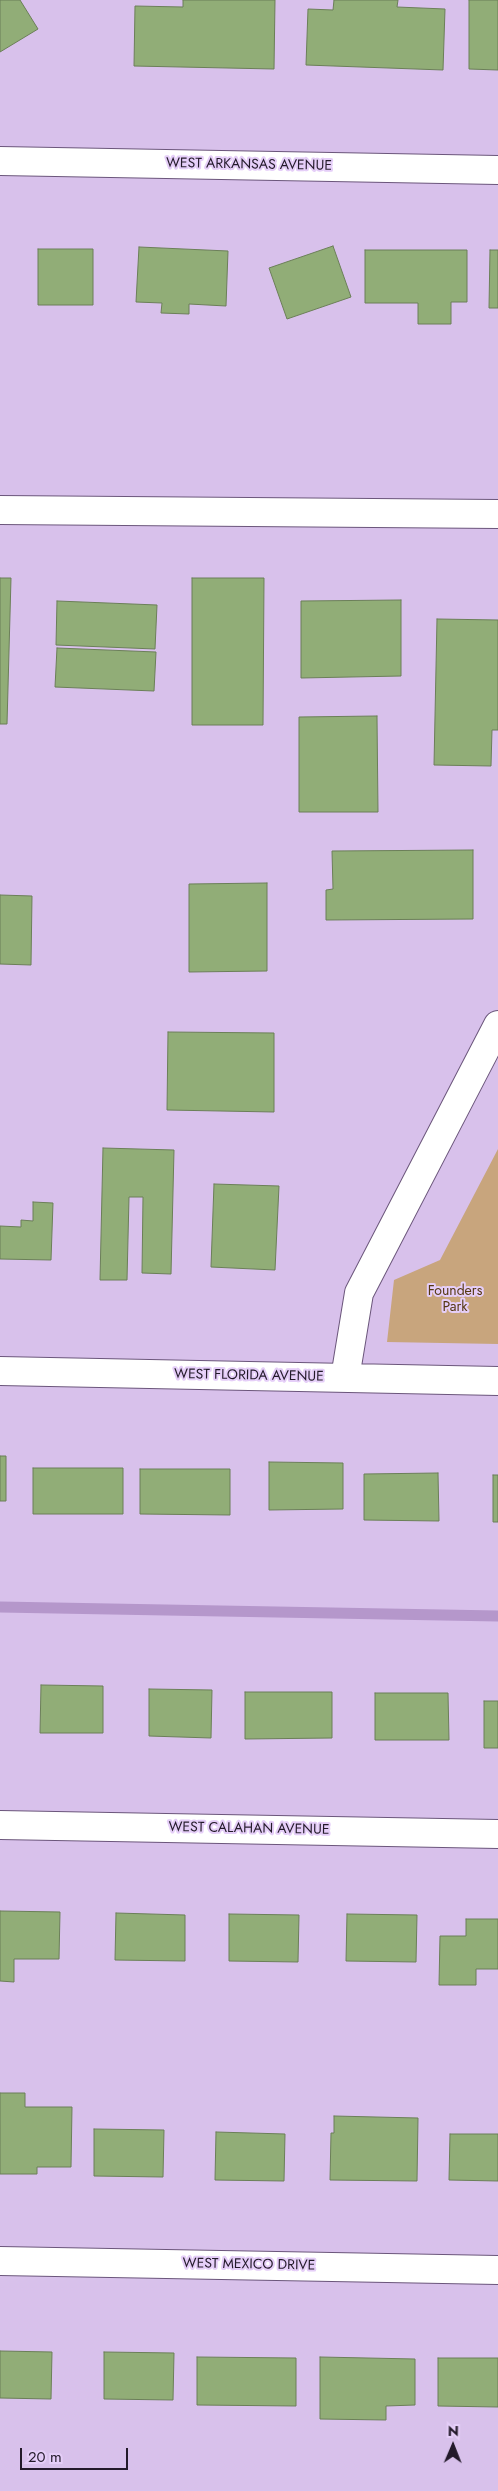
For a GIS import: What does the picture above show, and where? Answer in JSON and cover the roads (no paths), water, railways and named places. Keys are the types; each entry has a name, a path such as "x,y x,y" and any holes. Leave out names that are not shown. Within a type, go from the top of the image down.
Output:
{"street":[{"name":"WEST ARKANSAS AVENUE","path":"0,161 498,170"},
{"path":"0,510 498,514"},
{"path":"345,1378 359,1293 498,1025"},
{"name":"WEST FLORIDA AVENUE","path":"0,1371 498,1381"},
{"name":"WEST CALAHAN AVENUE","path":"0,1825 498,1834"},
{"name":"WEST MEXICO DRIVE","path":"0,2261 498,2270"}],"waterway":[{"path":"0,1607 498,1616"}],"park label":[{"name":"Founders Park","path":"455,1300"}]}
